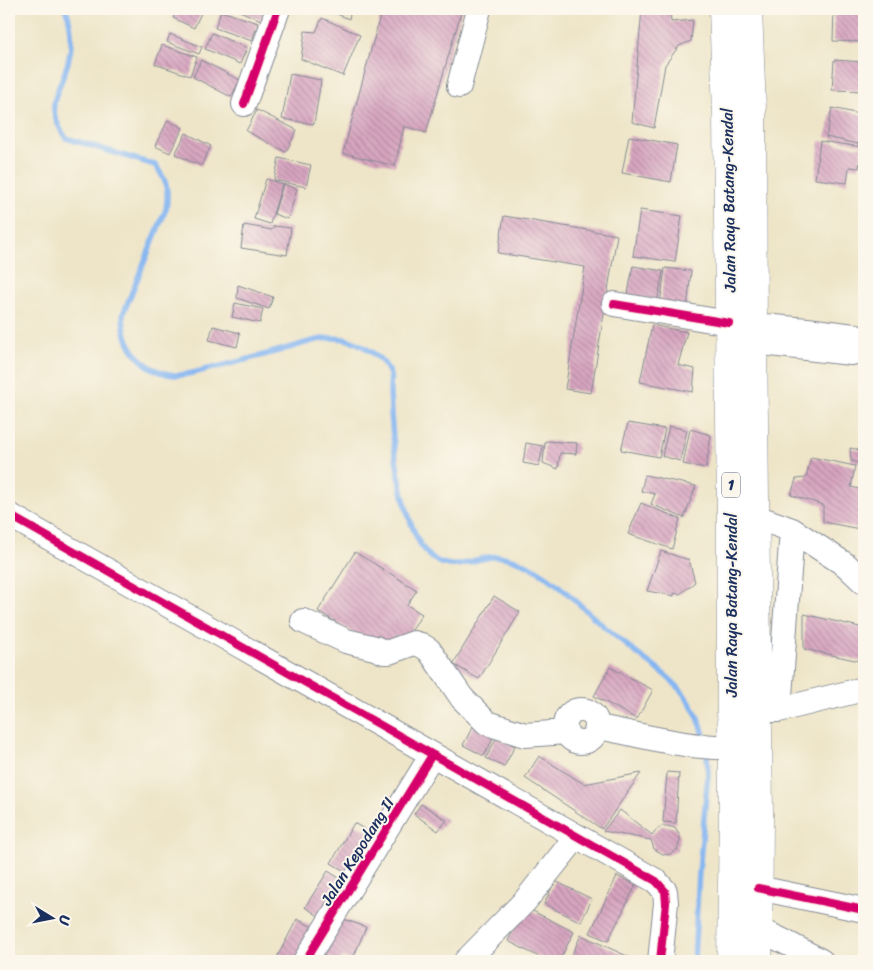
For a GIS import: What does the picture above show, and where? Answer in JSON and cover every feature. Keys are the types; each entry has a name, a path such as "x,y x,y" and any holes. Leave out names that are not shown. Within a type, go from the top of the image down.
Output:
{"highway":[{"name":"Jalan Raya Batang-Kendal","path":"723,9 727,111 741,333 744,516 731,712 724,748 733,814 731,961"},
{"name":"Jalan Raya Batang-Kendal","path":"741,333 752,110 748,9"},
{"name":"Jalan Raya Batang-Kendal","path":"744,516 769,710 758,888 758,961"}],"street":[{"path":"244,104 278,9"},
{"path":"459,86 479,9"},
{"path":"614,304 741,333 852,352 864,350"},
{"path":"741,333 807,330 854,336 864,342"},
{"path":"9,515 656,881 665,891 666,903 660,961"},
{"path":"744,516 792,530 846,565 864,582"},
{"path":"769,710 792,530"},
{"path":"303,621 346,641 384,652 414,643 421,645 429,650 462,698 487,723 525,735 566,732 566,720 570,714 582,710 593,715 598,727 673,743 724,748"},
{"path":"731,712 769,710 864,689"},
{"name":"Jalan Kepodang II","path":"305,961 432,754"},
{"path":"466,961 525,901 577,836"},
{"path":"758,888 864,910"},
{"path":"758,929 821,961"}],"building":[{"path":"176,9 203,9 194,28 173,18"},
{"path":"235,9 266,9 261,20"},
{"path":"325,9 351,9 349,19"},
{"path":"382,9 462,9 426,133 404,126 395,166 343,153"},
{"path":"642,9 670,9 671,22 693,20 691,41 679,46 665,65 654,128 632,122"},
{"path":"834,9 862,9 862,42 833,41"},
{"path":"221,11 258,23 252,41 215,28"},
{"path":"322,18 360,35 343,76 301,59 305,31 316,32"},
{"path":"212,33 247,48 240,64 205,49"},
{"path":"170,34 202,47 199,54 167,42"},
{"path":"162,45 197,57 190,76 155,64"},
{"path":"201,60 240,80 231,97 193,77"},
{"path":"834,60 864,62 864,91 832,90"},
{"path":"290,74 321,80 314,124 282,119"},
{"path":"832,108 864,115 863,145 826,137"},
{"path":"257,110 297,130 286,152 246,131"},
{"path":"168,120 183,128 170,153 155,146"},
{"path":"186,133 211,146 201,166 175,154"},
{"path":"629,136 677,145 671,182 622,173"},
{"path":"820,141 862,147 859,168 849,167 847,183 815,179"},
{"path":"279,158 311,165 306,187 274,180"},
{"path":"266,179 282,184 270,224 254,219"},
{"path":"283,184 297,189 288,219 274,214"},
{"path":"640,210 682,216 675,262 633,256"},
{"path":"504,216 617,235 591,393 565,389 585,267 498,253"},
{"path":"244,225 272,230 274,226 291,228 287,255 241,248"},
{"path":"633,266 663,271 657,304 627,299"},
{"path":"665,268 691,271 687,309 660,305"},
{"path":"238,285 273,297 269,309 237,298"},
{"path":"235,303 263,309 260,323 232,317"},
{"path":"652,325 687,332 678,365 695,369 693,392 640,382"},
{"path":"213,326 240,333 237,347 209,340"},
{"path":"628,423 665,429 659,457 621,450"},
{"path":"669,426 687,430 680,461 662,456"},
{"path":"690,429 711,435 706,468 683,464"},
{"path":"864,437 864,464 851,461 850,448 860,450"},
{"path":"545,441 577,443 576,454 560,453 558,469 543,463"},
{"path":"526,443 543,446 539,466 523,463"},
{"path":"811,457 855,466 851,487 864,490 864,521 862,521 860,529 823,522 823,505 791,495 796,479 806,478"},
{"path":"645,475 696,486 684,518 651,504 655,494 641,491"},
{"path":"641,503 680,519 672,549 628,534"},
{"path":"661,551 689,560 695,582 680,594 674,593 674,596 647,591"},
{"path":"355,552 417,590 407,605 422,614 407,638 394,636 384,652 318,611"},
{"path":"494,596 520,612 479,679 453,664"},
{"path":"804,614 864,628 864,662 804,649"},
{"path":"610,667 653,690 637,719 594,696"},
{"path":"474,724 495,735 484,756 463,745"},
{"path":"497,737 515,746 504,767 486,758"},
{"path":"539,756 584,784 641,773 602,829 525,778"},
{"path":"667,772 679,773 676,823 663,822"},
{"path":"421,804 447,820 438,831 414,814"},
{"path":"620,810 652,835 662,826 675,828 680,836 677,850 668,855 663,854 654,849 651,840 603,831"},
{"path":"354,823 374,835 351,875 331,863"},
{"path":"328,871 347,883 323,919 305,907"},
{"path":"617,876 636,885 608,941 590,933"},
{"path":"555,881 592,899 581,922 544,904"},
{"path":"525,907 574,932 559,961 547,961 508,941"},
{"path":"338,917 366,927 352,961 342,957 340,961 320,961 329,946 323,942"},
{"path":"297,919 319,930 303,961 275,961"},
{"path":"581,935 629,957 627,961 569,961"}],"waterway":[{"path":"66,9 71,28 71,42 70,55 55,100 55,116 59,126 66,138 155,165 166,185 166,209 123,314 127,340 140,358 158,371 178,375 191,374 329,338 352,341 369,350 380,359 390,375 394,448 402,491 414,532 423,548 432,558 447,565 460,565 487,558 504,557 540,572 677,687 687,698 700,721 705,740"},
{"path":"694,961 699,872 708,775 707,752"}],"cycle path":[{"path":"244,104 278,9"},
{"path":"614,304 729,323"},
{"path":"9,515 656,881 665,891 666,903 660,961"},
{"path":"305,961 432,755"},
{"path":"758,888 864,910"}]}
